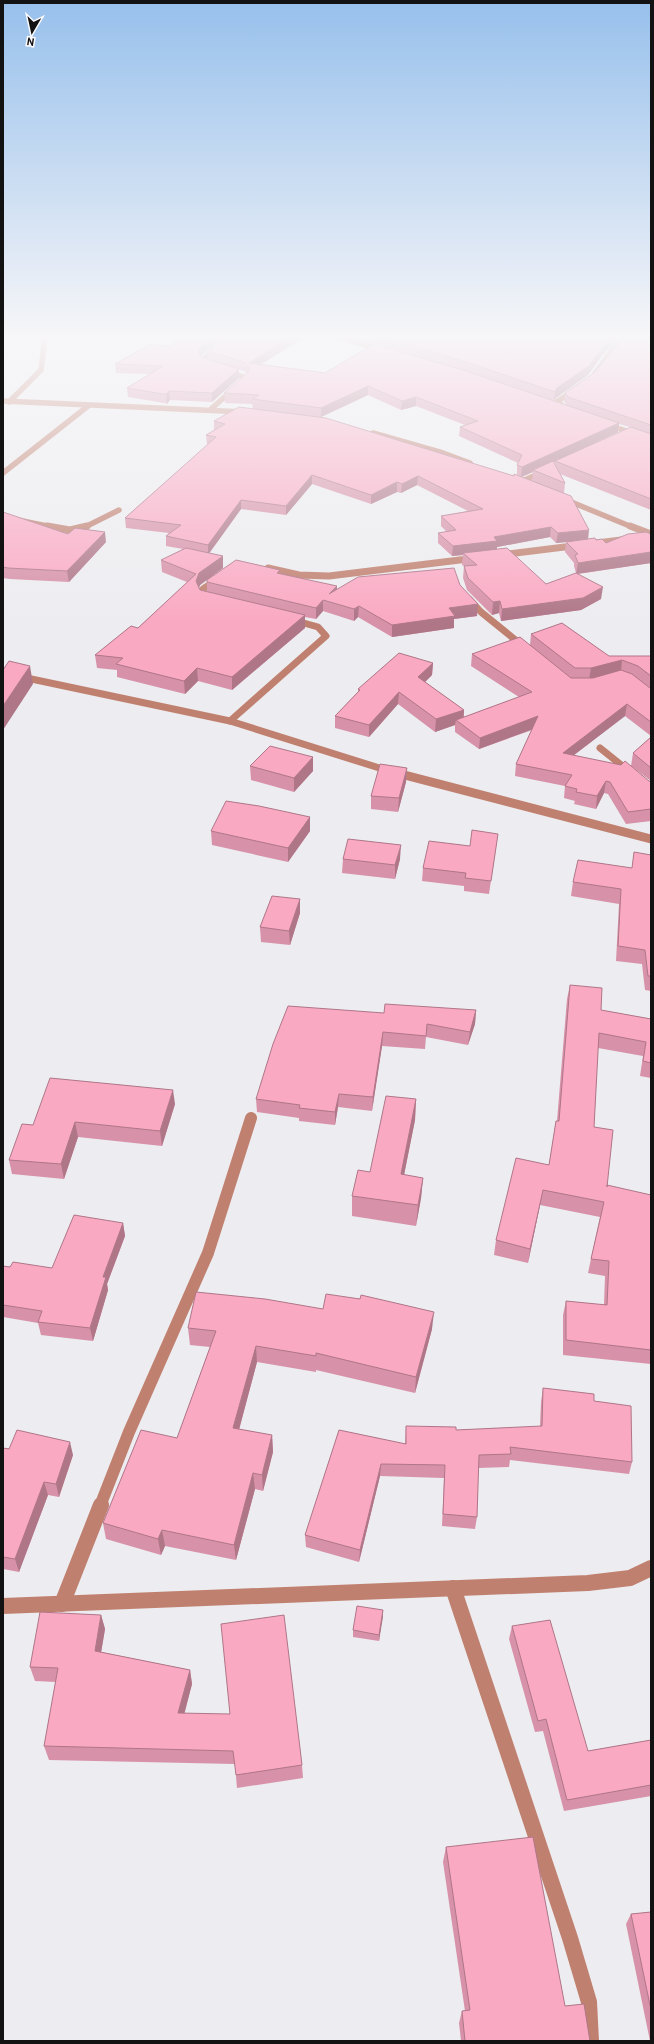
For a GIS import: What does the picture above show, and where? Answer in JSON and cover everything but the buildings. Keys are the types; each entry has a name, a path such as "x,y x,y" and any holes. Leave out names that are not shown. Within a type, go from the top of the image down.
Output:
{"street":[{"path":"3,473 55,432"},
{"path":"371,432 443,453 478,466"},
{"path":"621,435 627,432"},
{"path":"629,432 651,439"},
{"path":"520,482 549,469"},
{"path":"513,479 528,485"},
{"path":"557,496 651,535"},
{"path":"3,517 70,530 80,529 90,525 119,510"},
{"path":"643,538 651,535"},
{"path":"490,556 628,539"},
{"path":"258,566 299,575 329,576 453,564 483,557"},
{"path":"214,601 204,598 202,594 203,589 222,576"},
{"path":"463,593 481,612 529,650"},
{"path":"230,721 326,636 318,627 288,619"},
{"path":"3,673 230,721 415,779 651,839"},
{"path":"600,748 651,789"},
{"path":"62,1604 129,1432 208,1253 251,1118"},
{"path":"3,1606 588,1583 630,1578 651,1568"},
{"path":"453,1588 570,1938 589,2002 591,2041"}]}
